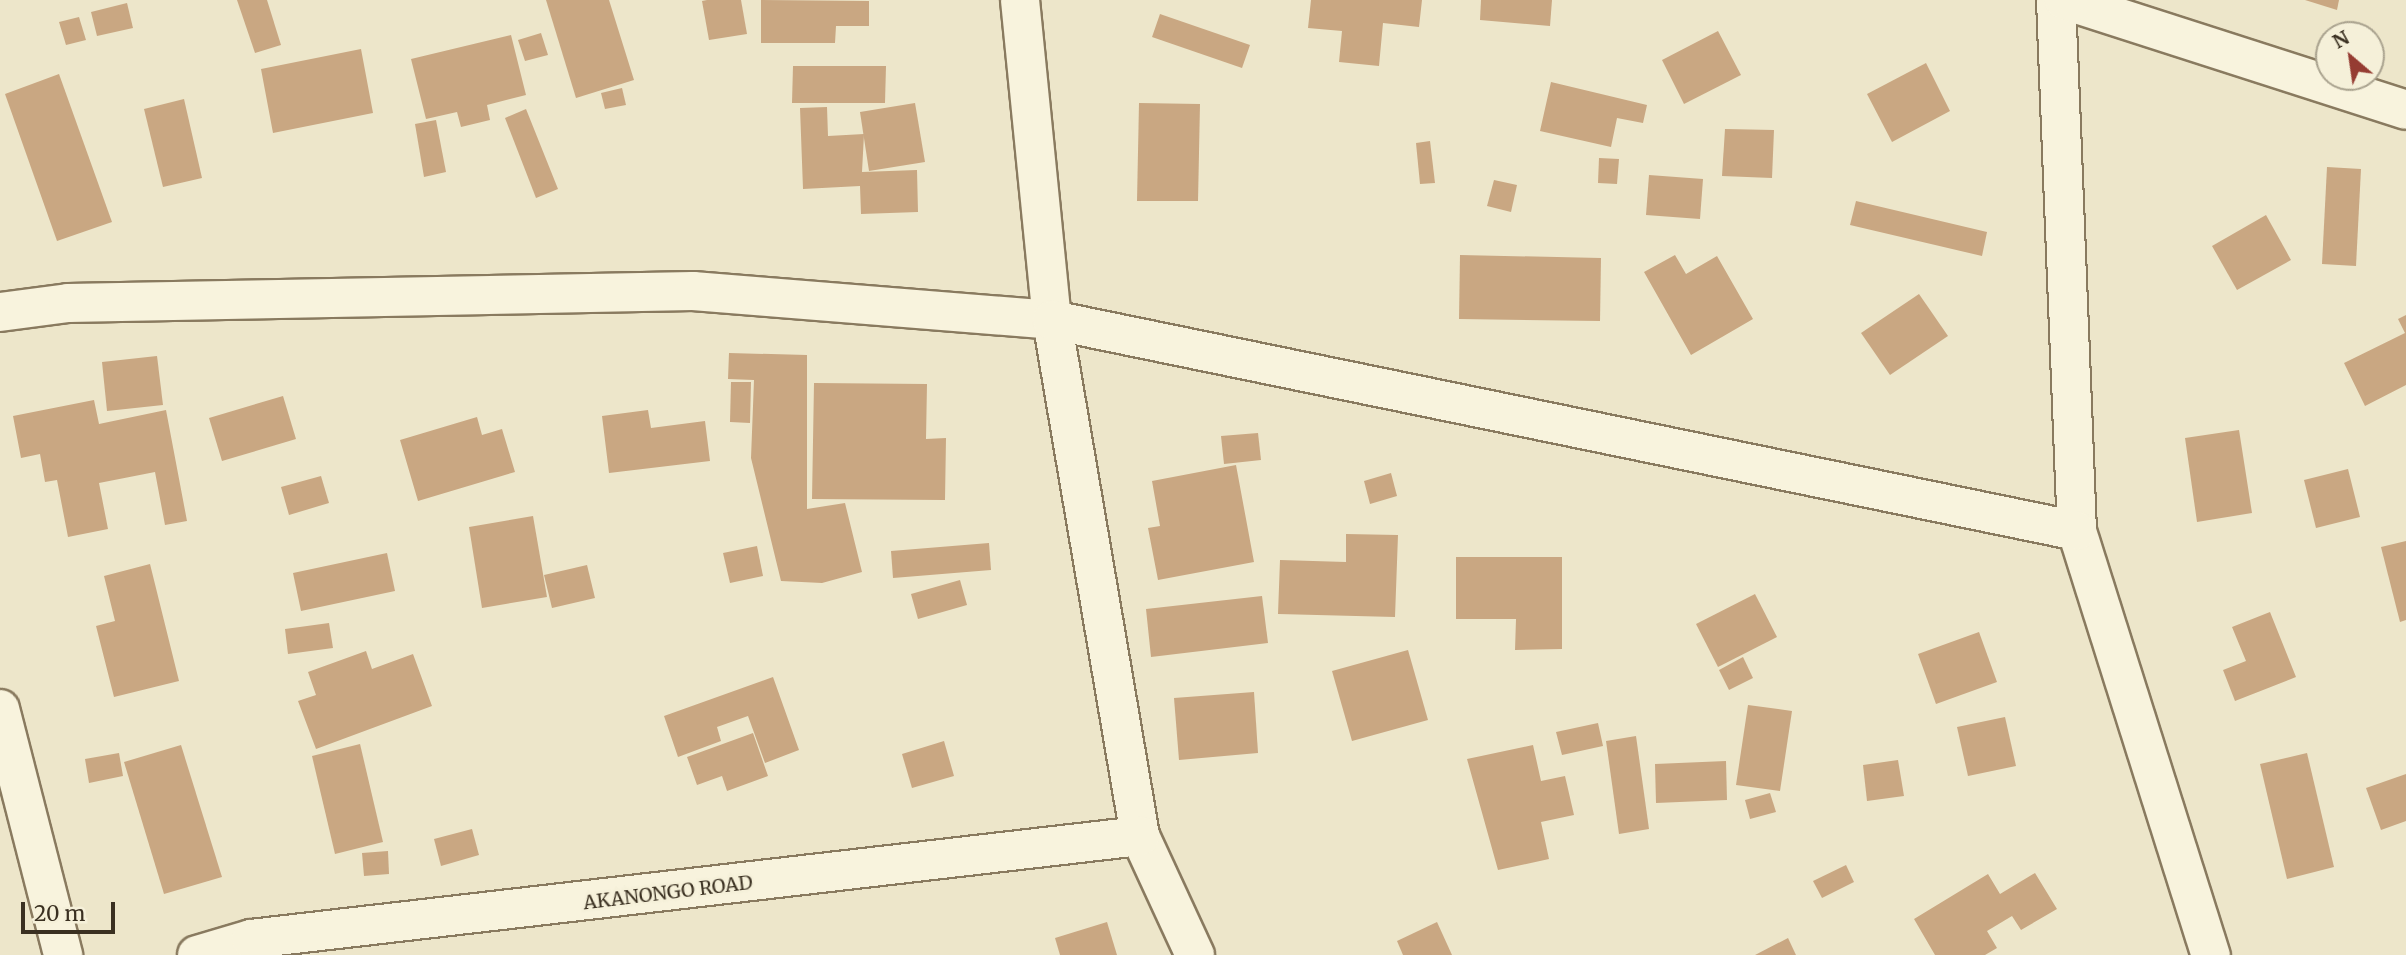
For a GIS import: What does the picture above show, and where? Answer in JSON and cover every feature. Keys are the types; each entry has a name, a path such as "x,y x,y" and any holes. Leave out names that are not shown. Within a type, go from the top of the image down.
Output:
{"street":[{"path":"1020,0 1052,320 1140,836 1195,955"},
{"path":"2056,0 2077,531 2211,955"},
{"path":"2064,0 2406,110"},
{"path":"0,312 68,303 693,291 1052,320 2077,531"},
{"path":"0,709 63,955"},
{"name":"AKANONGO ROAD","path":"197,955 251,939 1140,836"}],"building":[{"path":"237,0 267,0 281,45 255,53"},
{"path":"546,0 609,0 634,80 576,98"},
{"path":"741,0 747,34 709,40 702,1"},
{"path":"761,0 869,1 869,26 836,26 835,43 761,43"},
{"path":"1311,0 1422,0 1419,27 1383,23 1379,66 1339,62 1342,31 1308,28"},
{"path":"1481,0 1552,0 1550,26 1480,20"},
{"path":"2305,0 2339,0 2337,10"},
{"path":"127,3 133,28 97,36 91,12"},
{"path":"1160,14 1250,45 1242,68 1152,37"},
{"path":"79,17 86,40 66,45 59,22"},
{"path":"1718,31 1741,75 1684,104 1662,60"},
{"path":"541,33 548,55 525,61 518,40"},
{"path":"511,35 526,95 487,105 490,120 461,127 457,112 426,119 411,59"},
{"path":"361,49 373,113 273,133 261,69"},
{"path":"1926,63 1950,111 1892,142 1867,94"},
{"path":"793,66 886,66 885,103 792,103"},
{"path":"59,74 112,222 57,241 5,94"},
{"path":"1551,82 1647,105 1643,123 1617,118 1611,147 1540,131"},
{"path":"622,88 626,105 605,109 601,93"},
{"path":"184,99 202,178 163,187 144,109"},
{"path":"915,103 925,162 869,171 860,112"},
{"path":"1139,103 1200,104 1198,201 1137,201"},
{"path":"827,107 828,136 864,134 862,172 917,170 918,212 861,214 860,186 803,189 800,108"},
{"path":"526,109 558,189 536,198 505,118"},
{"path":"436,120 446,172 424,177 415,124"},
{"path":"1725,129 1774,130 1772,178 1722,176"},
{"path":"1430,141 1435,183 1420,184 1416,143"},
{"path":"1599,158 1619,159 1617,184 1598,183"},
{"path":"2327,167 2361,169 2356,266 2322,264"},
{"path":"1649,175 1703,179 1700,219 1646,215"},
{"path":"1494,180 1517,185 1511,212 1487,206"},
{"path":"1856,201 1987,232 1982,256 1850,225"},
{"path":"2266,215 2291,260 2237,290 2212,246"},
{"path":"1460,255 1601,258 1600,321 1459,319"},
{"path":"1675,255 1686,274 1717,256 1753,319 1691,355 1644,272"},
{"path":"1919,294 1948,336 1890,375 1861,333"},
{"path":"2406,315 2406,385 2365,406 2344,363 2405,333 2398,319"},
{"path":"729,353 807,355 807,509 845,503 862,572 822,583 781,581 751,458 754,380 728,379"},
{"path":"157,356 163,405 107,411 102,362"},
{"path":"731,382 751,382 750,423 730,422"},
{"path":"814,383 927,384 926,439 946,438 945,500 812,499"},
{"path":"283,396 296,439 222,461 209,418"},
{"path":"94,400 99,424 166,410 187,521 165,525 155,472 99,483 108,529 68,537 57,480 45,482 40,454 21,458 13,416"},
{"path":"648,410 651,428 705,421 710,461 609,473 602,416"},
{"path":"477,417 482,435 502,429 515,472 418,501 400,440"},
{"path":"2239,430 2252,513 2197,522 2185,438"},
{"path":"1258,433 1261,460 1224,464 1221,436"},
{"path":"1236,465 1254,562 1158,580 1148,528 1160,526 1152,481"},
{"path":"2348,469 2360,517 2316,528 2304,480"},
{"path":"1391,473 1397,496 1370,504 1364,481"},
{"path":"321,476 329,503 289,515 281,487"},
{"path":"533,516 547,597 482,608 469,527"},
{"path":"1346,534 1398,535 1395,617 1278,614 1280,560 1346,562"},
{"path":"2406,541 2406,620 2400,622 2381,547"},
{"path":"989,543 991,570 893,578 891,551"},
{"path":"757,546 763,576 730,583 723,553"},
{"path":"387,553 395,591 301,611 293,573"},
{"path":"1456,557 1562,557 1562,649 1515,650 1516,619 1456,619"},
{"path":"150,564 179,681 114,697 96,626 115,621 104,576"},
{"path":"587,565 595,598 552,608 544,575"},
{"path":"960,580 967,605 918,619 911,594"},
{"path":"1755,594 1777,637 1718,667 1696,624"},
{"path":"1262,596 1268,643 1151,657 1146,609"},
{"path":"2270,612 2296,677 2235,701 2223,670 2246,661 2232,627"},
{"path":"329,623 333,648 288,654 285,629"},
{"path":"1979,632 1997,682 1936,704 1918,654"},
{"path":"1408,650 1428,720 1352,741 1332,671"},
{"path":"366,651 372,669 413,654 432,706 316,749 298,701 316,695 308,672"},
{"path":"1743,657 1753,678 1729,690 1719,670"},
{"path":"773,677 799,750 765,763 748,716 717,727 721,741 678,757 664,716"},
{"path":"1254,692 1258,753 1179,760 1174,698"},
{"path":"1748,705 1792,711 1780,791 1736,785"},
{"path":"2005,717 2016,766 1968,776 1957,727"},
{"path":"1598,723 1603,746 1562,755 1556,732"},
{"path":"753,733 768,776 727,791 722,776 697,785 687,757"},
{"path":"1636,736 1649,829 1619,834 1606,741"},
{"path":"944,741 954,776 912,788 902,754"},
{"path":"360,744 383,842 335,854 312,756"},
{"path":"181,745 222,877 164,894 124,762"},
{"path":"1533,745 1541,781 1565,776 1574,815 1541,822 1549,859 1498,870 1467,759"},
{"path":"119,753 123,776 89,783 85,759"},
{"path":"2307,753 2334,867 2287,879 2260,764"},
{"path":"1898,760 1904,796 1867,801 1863,765"},
{"path":"1726,761 1727,800 1656,803 1655,764"},
{"path":"2406,774 2406,821 2381,830 2366,788"},
{"path":"1770,793 1776,812 1750,819 1745,800"},
{"path":"472,829 479,855 441,866 434,839"},
{"path":"388,851 389,874 364,876 362,853"},
{"path":"1846,865 1854,882 1822,898 1813,881"},
{"path":"2035,873 2057,909 2021,930 2012,916 1987,931 1997,948 1985,955 1935,955 1914,919 1988,874 2000,894"},
{"path":"1107,922 1117,955 1060,955 1055,938"},
{"path":"1437,922 1452,955 1403,955 1397,941"},
{"path":"1788,938 1796,955 1755,955"}]}
